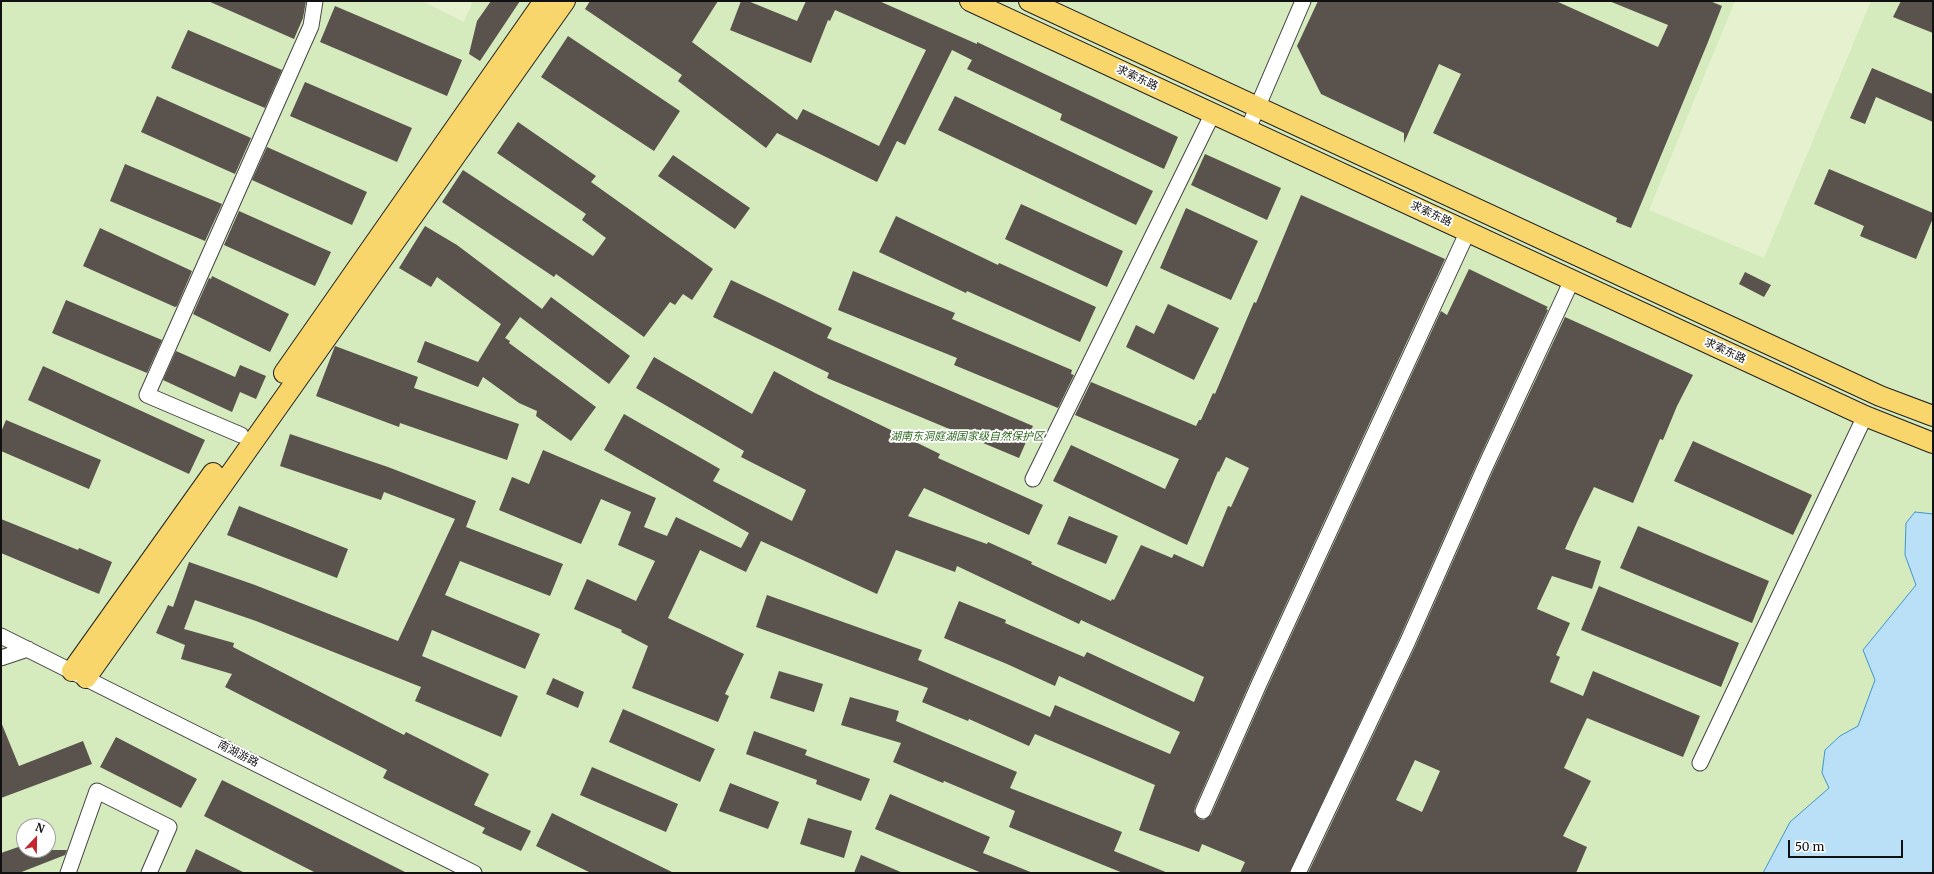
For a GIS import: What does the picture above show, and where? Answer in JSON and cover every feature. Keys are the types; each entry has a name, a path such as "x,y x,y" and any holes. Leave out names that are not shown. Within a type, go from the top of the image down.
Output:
{"main road":[{"path":"79,674 241,435 544,1"},
{"path":"79,674 565,1"},
{"name":"求索东路","path":"970,1 1865,416 1933,443"},
{"path":"1029,1 1880,396 1933,416"}],"street":[{"path":"241,435 148,395 311,26 315,1"},
{"path":"1248,129 1303,1"},
{"path":"1033,479 1213,113"},
{"path":"1203,811 1262,676 1468,231"},
{"path":"1298,873 1407,643 1488,460 1572,280"},
{"path":"1700,763 1865,416"},
{"name":"南湖游路","path":"1,636 474,873"},
{"path":"1,658 28,649"},
{"path":"68,873 97,791 169,826 149,873"}],"green space":[{"name":"湖南东洞庭湖国家级自然保护区","path":"1,1 1933,1 1933,873 1,873"},
{"path":"422,1 473,1 464,22"},
{"path":"1735,1 1871,1 1764,258 1649,210"}],"water":[{"path":"1915,512 1933,514 1933,873 1763,873 1790,822 1829,788 1822,773 1825,750 1840,736 1858,726 1875,680 1863,650 1916,585 1905,555 1906,523"}],"building":[{"path":"208,1 306,1 303,18 294,39"},
{"path":"491,1 520,1 480,61 469,54 477,21"},
{"path":"590,1 718,1 692,42 797,120 803,109 879,146 926,50 835,10 830,21 828,20 811,63 730,30 741,1 748,1 797,21 806,1 879,1 977,44 977,42 1178,137 1164,169 1060,120 1062,114 967,69 972,60 952,50 905,145 897,141 877,182 777,133 766,148 678,81 682,75 585,9"},
{"path":"1318,1 1556,1 1658,47 1668,25 1609,1 1710,1 1722,6 1631,228 1616,222 1617,218 1433,133 1461,74 1439,64 1404,143 1404,133 1321,94 1297,46"},
{"path":"1901,1 1933,1 1933,33 1893,17"},
{"path":"335,6 462,60 447,96 320,42"},
{"path":"188,30 282,70 265,108 171,68"},
{"path":"568,36 680,111 654,151 541,77"},
{"path":"1872,68 1933,94 1933,122 1876,97 1865,124 1850,118"},
{"path":"305,82 412,128 397,162 290,116"},
{"path":"157,96 251,138 235,174 141,132"},
{"path":"955,96 1153,191 1136,225 938,130"},
{"path":"518,122 596,176 591,182 713,269 692,300 683,294 675,305 670,302 644,337 556,274 554,277 442,202 463,170 593,256 606,238 582,220 586,214 497,153"},
{"path":"267,147 367,192 352,225 252,180"},
{"path":"1205,154 1281,188 1267,220 1191,185"},
{"path":"673,155 750,208 735,229 658,176"},
{"path":"125,164 222,204 205,241 110,201"},
{"path":"1829,169 1933,213 1933,218 1916,259 1860,236 1864,226 1814,204"},
{"path":"1301,195 1445,259 1251,680 1195,807 1194,812 1199,819 1204,820 1211,815 1267,688 1441,311 1447,315 1469,269 1548,307 1546,309 1548,310 1477,463 1399,639 1289,873 1240,873 1245,862 1202,844 1199,852 1139,830 1155,785 1035,734 1029,746 969,719 968,721 922,702 928,688 756,627 767,595 922,650 918,660 1050,717 1055,705 1170,754 1180,732 1059,676 1055,686 944,638 959,601 1006,620 1005,623 1084,657 1087,652 1194,702 1204,677 1081,620 1079,624 957,566 955,572 896,550 877,594 761,541 746,572 700,550 668,618 744,654 725,694 729,696 718,722 632,688 648,646 621,632 622,630 574,609 587,579 636,601 655,561 618,545 631,512 601,499 581,544 499,510 512,477 529,484 543,450 656,498 644,527 667,536 676,517 741,548 749,533 604,450 624,414 720,469 713,481 792,521 806,490 741,457 744,451 636,388 654,357 752,414 774,371 815,393 940,454 938,458 1043,505 1029,535 924,488 908,516 987,544 988,542 1032,562 1031,564 1111,601 1112,599 1114,600 1141,545 1172,558 1174,554 1203,567 1228,506 1231,507 1249,468 1226,457 1219,472 1218,471 1187,545 1053,481 1071,445 1165,489 1179,459 1075,415 1091,382 1196,426 1199,420 1201,420 1213,393 1215,394 1254,302 1256,303"},
{"path":"1021,204 1123,251 1107,287 1005,239"},
{"path":"1186,208 1258,241 1231,300 1160,268"},
{"path":"239,211 331,252 315,286 224,245"},
{"path":"896,216 998,265 999,263 1096,307 1080,342 967,291 966,293 879,252"},
{"path":"425,226 457,245 542,309 551,297 630,356 609,384 520,317 505,338 510,341 509,343 596,407 571,441 536,416 537,411 519,403 483,377 478,387 417,362 425,341 478,362 501,324 437,277 431,287 399,268"},
{"path":"100,228 192,271 177,306 175,307 83,266"},
{"path":"853,271 955,313 952,319 1072,370 1071,374 1074,375 1058,408 954,365 957,358 838,310"},
{"path":"1745,272 1771,285 1764,297 1739,284"},
{"path":"212,276 289,314 270,352 193,314 209,278 211,279"},
{"path":"731,280 832,328 827,338 1033,426 1019,458 827,378 829,373 713,317"},
{"path":"66,300 162,340 147,373 52,333"},
{"path":"1168,304 1219,328 1194,380 1126,347 1136,325 1154,334"},
{"path":"1565,317 1693,375 1677,406 1663,440 1660,439 1633,503 1594,487 1578,520 1565,549 1601,561 1592,589 1552,576 1537,609 1570,623 1556,655 1560,657 1550,682 1583,696 1593,671 1700,716 1683,757 1587,718 1564,768 1591,781 1563,836 1587,847 1576,873 1308,873 1415,647 1493,471","holes":["1415,760 1440,771 1422,812 1396,800"]},
{"path":"335,346 418,377 414,388 519,424 507,460 400,423 399,427 316,396"},
{"path":"176,351 235,377 240,365 266,376 256,399 240,392 232,412 163,380"},
{"path":"43,366 205,440 189,474 28,400"},
{"path":"6,420 101,460 89,489 1,451 1,432"},
{"path":"290,434 388,467 476,501 466,527 563,564 550,596 460,561 445,595 540,634 525,669 432,630 422,656 518,696 501,737 415,701 421,687 256,621 195,600 184,629 234,643 233,647 404,735 406,732 489,774 474,805 531,831 521,851 482,833 485,828 383,778 387,770 225,687 232,674 181,659 185,645 156,633 168,605 173,607 189,562 255,585 398,641 455,519 384,492 381,500 280,466"},
{"path":"1693,441 1812,495 1793,535 1674,481"},
{"path":"239,506 348,549 337,578 227,535"},
{"path":"1069,516 1118,536 1106,564 1057,544"},
{"path":"1,519 112,562 99,594 1,553"},
{"path":"1638,526 1769,581 1752,623 1620,568"},
{"path":"1599,586 1739,643 1721,687 1581,630"},
{"path":"779,671 823,684 814,712 770,698"},
{"path":"553,678 584,692 578,708 546,694"},
{"path":"850,697 899,711 896,721 1017,772 1010,788 1122,832 1114,851 1168,873 1123,873 1009,827 1015,811 944,781 943,783 893,762 901,743 841,725"},
{"path":"623,709 715,749 700,782 609,742"},
{"path":"1,722 19,766 83,741 92,764 1,798"},
{"path":"754,731 807,750 805,755 870,779 861,801 816,784 817,780 746,754"},
{"path":"116,737 197,779 181,808 100,767"},
{"path":"592,767 678,804 666,832 580,795"},
{"path":"222,780 407,873 316,873 204,816"},
{"path":"730,783 779,802 768,829 719,811"},
{"path":"890,794 990,837 983,853 1033,873 982,873 875,829"},
{"path":"552,813 674,873 591,873 536,846"},
{"path":"808,818 852,831 844,858 800,844"},
{"path":"16,848 16,858 56,858 56,850 67,850 65,855 19,873 1,873 1,853"},
{"path":"196,849 245,873 185,873"},
{"path":"861,855 903,873 854,873"}]}
